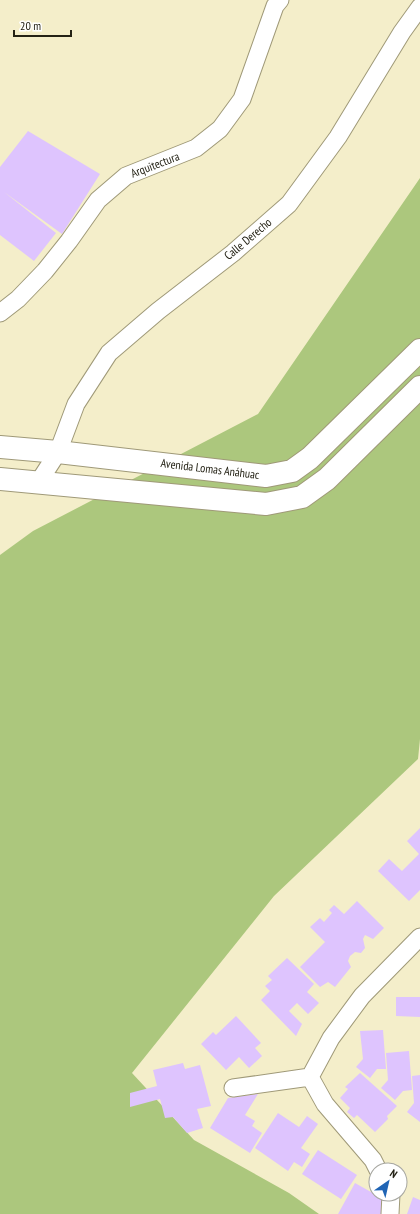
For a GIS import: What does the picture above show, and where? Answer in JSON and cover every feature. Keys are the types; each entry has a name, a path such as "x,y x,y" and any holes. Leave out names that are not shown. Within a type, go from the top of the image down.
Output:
{"main road":[{"name":"Avenida Lomas Anáhuac","path":"0,447 58,452 266,476 292,471 310,458 420,350"},
{"path":"302,497 327,479 420,387"},
{"path":"0,480 266,504 326,491 352,474 420,408"}],"street":[{"name":"Arquitectura","path":"0,313 18,299 45,271 69,241 98,200 126,176 196,148 220,129 242,98 275,6 280,0"},
{"name":"Calle Derecho","path":"38,483 58,452 76,404 109,353 158,311 233,253 289,204 338,137 402,32 420,7"},
{"path":"310,1077 331,1038 362,996 420,937"},
{"path":"234,1088 310,1077"},
{"path":"310,1077 325,1104 374,1162"},
{"path":"390,1214 391,1202"}],"green space":[{"path":"420,178 420,739 418,759 274,896 132,1073 194,1140 289,1193 319,1214 0,1214 0,555 33,531 258,414"}],"building":[{"path":"28,131 100,174 62,234 4,192 56,233 34,261 0,235 0,167"},
{"path":"420,828 420,890 409,901 378,871 389,859 402,871 419,854 407,841"},
{"path":"357,901 384,928 373,939 365,935 363,939 365,948 361,953 355,952 350,956 348,961 351,967 335,987 328,982 320,987 300,967 325,942 310,927 320,918 324,922 332,913 329,910 334,905 344,914"},
{"path":"287,958 314,984 307,992 319,1003 308,1014 297,1003 289,1011 302,1024 296,1036 261,1000 270,991 265,986 272,980 268,976"},
{"path":"396,997 420,997 420,1017 396,1016"},
{"path":"236,1016 261,1043 255,1048 262,1056 249,1068 239,1057 226,1070 201,1044 213,1032 216,1035"},
{"path":"383,1030 386,1069 377,1069 370,1078 356,1067 363,1059 360,1031"},
{"path":"409,1051 412,1090 403,1091 395,1100 381,1088 388,1080 386,1053"},
{"path":"183,1063 185,1069 200,1065 211,1106 197,1109 203,1128 187,1133 173,1117 165,1118 160,1099 130,1107 130,1093 157,1086 153,1070"},
{"path":"360,1073 397,1106 387,1116 388,1119 375,1132 357,1115 354,1118 347,1112 350,1108 340,1098 348,1089 345,1087"},
{"path":"420,1075 420,1122 407,1112 414,1103 412,1076"},
{"path":"258,1094 245,1115 255,1121 252,1126 262,1133 250,1153 210,1128 228,1098"},
{"path":"278,1113 299,1127 307,1116 318,1124 301,1148 310,1154 302,1167 294,1162 288,1171 255,1148"},
{"path":"318,1150 357,1175 341,1199 302,1174"},
{"path":"355,1183 368,1190 368,1202 387,1202 386,1214 338,1214"},
{"path":"413,1197 420,1200 420,1214 407,1214"}]}
